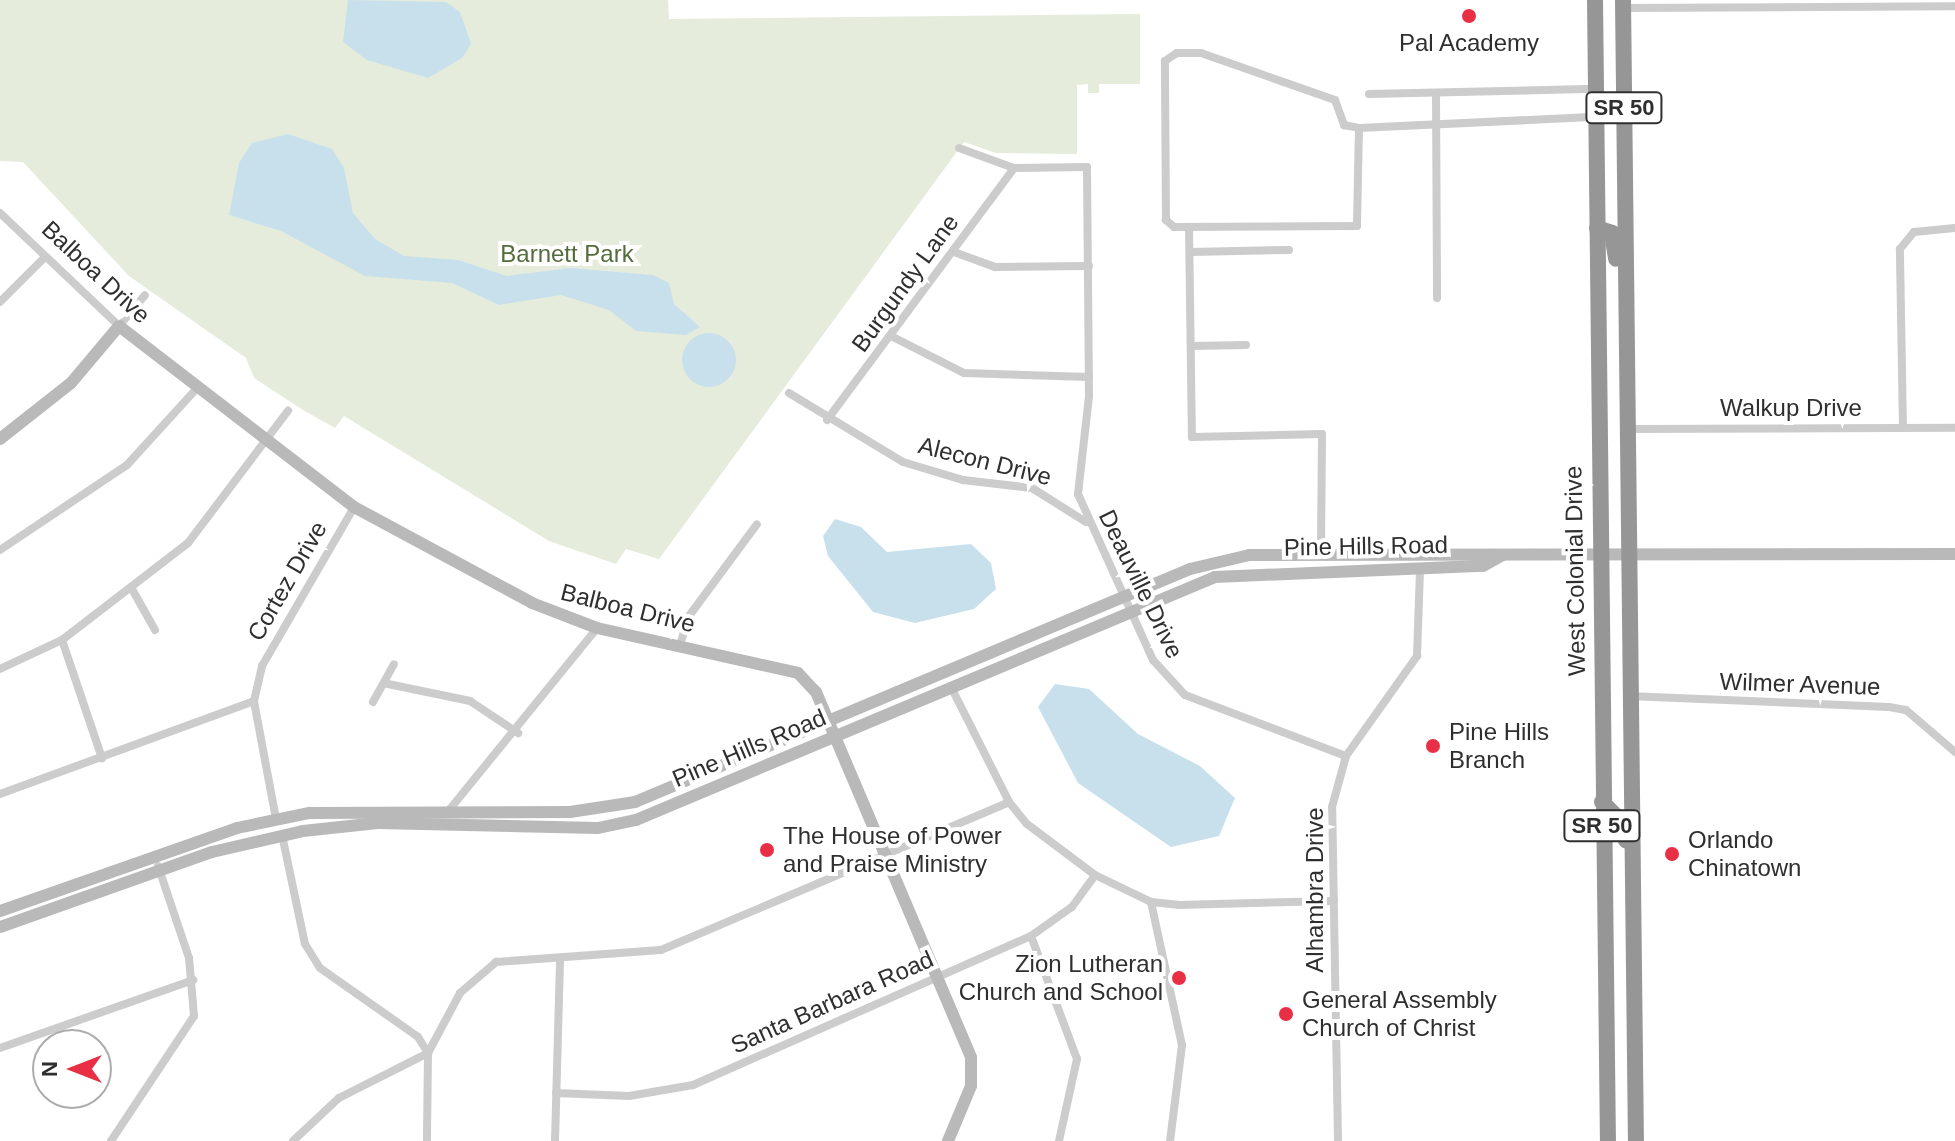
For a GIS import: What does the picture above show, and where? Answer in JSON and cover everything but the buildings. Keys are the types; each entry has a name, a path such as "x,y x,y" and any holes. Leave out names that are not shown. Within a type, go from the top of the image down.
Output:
{"highway":[{"name":"West Colonial Drive","path":"1595,0 1602,802 1609,1138"},
{"path":"1604,0 1623,4"},
{"name":"SR 50","path":"1623,4 1628,696 1636,1141"},
{"path":"1596,155 1607,215 1625,219"},
{"path":"1597,228 1612,233 1616,288 1625,302"},
{"path":"1602,802 1617,817 1631,865"},
{"path":"1605,1008 1633,1007"}],"main road":[{"name":"Balboa Drive","path":"119,326 267,444 354,507 532,603 597,628 798,673 829,721 941,977 971,1058 971,1086 948,1141"},
{"path":"0,439 71,383 119,326"},
{"name":"Pine Hills Road","path":"0,911 154,856 276,819 450,809 604,810 829,721 1121,597 1218,560 1321,552 1468,551 1501,556 1955,554"},
{"path":"1420,568 1468,551"},
{"name":"Pine Hills Road","path":"0,927 160,871 282,835 378,823 598,828 659,811 1128,611 1249,571 1483,566 1501,556"}],"street":[{"path":"1623,4 1955,6"},
{"path":"1359,128 1357,226 1189,227 1166,220 1165,61 1177,53 1201,53 1335,100 1344,125 1359,128 1436,127 1596,117"},
{"path":"1369,94 1596,89"},
{"path":"1436,94 1437,298"},
{"path":"959,148 1014,168"},
{"name":"Deauville Drive","path":"1014,168 1087,167 1089,377 1077,466 1086,523 1153,660 1185,695 1346,756"},
{"name":"Burgundy Lane","path":"827,420 1014,168"},
{"name":"Balboa Drive","path":"0,213 119,326"},
{"path":"1189,227 1192,437 1322,434 1321,552"},
{"path":"1903,428 1900,249 1926,228 1955,228"},
{"path":"1190,252 1289,250"},
{"path":"954,252 995,267 1089,266"},
{"path":"0,302 45,257"},
{"path":"119,326 145,295"},
{"path":"891,336 964,373 1089,377"},
{"path":"1191,346 1246,345"},
{"path":"0,550 127,465 197,388"},
{"name":"Alecon Drive","path":"789,393 827,420 934,474 1032,488 1086,523"},
{"path":"0,669 62,640 188,543 267,444 288,411"},
{"name":"Walkup Drive","path":"1626,429 1955,428"},
{"name":"Cortez Drive","path":"276,819 254,701 274,638 354,507"},
{"path":"680,645 689,616 757,524"},
{"name":"Alhambra Drive","path":"1338,1141 1332,807 1346,756 1417,656 1420,568"},
{"path":"132,589 155,630"},
{"path":"450,809 518,733 597,628"},
{"path":"62,640 102,758"},
{"path":"373,702 388,684 394,664"},
{"path":"388,684 470,701 518,733"},
{"path":"951,687 1009,802 1027,824 1095,875 1151,902 1334,901"},
{"name":"Wilmer Avenue","path":"1628,696 1889,707 1908,711 1955,752"},
{"path":"0,794 254,701"},
{"path":"427,1141 428,1053 476,973 496,962 661,950 888,857 1009,802"},
{"path":"282,835 305,944 320,968 418,1037 428,1053"},
{"path":"111,1141 187,1037 193,980 154,856"},
{"name":"Santa Barbara Road","path":"556,1093 629,1096 693,1085 1031,936 1072,907 1095,875"},
{"path":"1151,902 1182,1045 1170,1141"},
{"path":"1031,936 1077,1059 1059,1141"},
{"path":"555,1141 560,959"},
{"path":"0,1048 193,980"},
{"path":"293,1141 339,1098 428,1053"}],"green space":[{"name":"Barnett Park","path":"0,0 668,0 669,19 1140,14 1140,84 1099,84 1099,93 1088,93 1088,84 1077,85 1077,154 996,153 964,142 659,559 626,549 616,564 549,541 344,416 335,428 254,378 246,358 129,276 23,162 0,161"}],"water":[{"path":"348,0 446,2 460,12 471,44 462,58 428,78 367,60 343,42"},
{"path":"288,134 332,149 344,168 353,213 375,239 404,256 458,260 507,276 570,268 653,275 669,283 674,304 700,327 686,335 636,331 609,310 561,295 499,305 452,283 365,276 281,231 229,215 239,163 252,143"},
{"path":"709,333 728,341 736,360 728,379 709,387 690,379 682,360 690,341"},
{"path":"835,519 861,527 887,552 971,544 991,563 996,589 974,609 915,623 873,612 828,556 823,536"},
{"path":"1055,684 1089,689 1138,734 1200,766 1235,798 1219,836 1171,847 1078,783 1038,707"}],"place":[{"name":"Pal Academy","path":"1469,16"},
{"name":"Pine Hills Branch","path":"1433,746"},
{"name":"The House of Power and Praise Ministry","path":"767,850"},
{"name":"Orlando Chinatown","path":"1672,854"},
{"name":"Zion Lutheran Church and School","path":"1179,978"},
{"name":"General Assembly Church of Christ","path":"1286,1014"}]}
